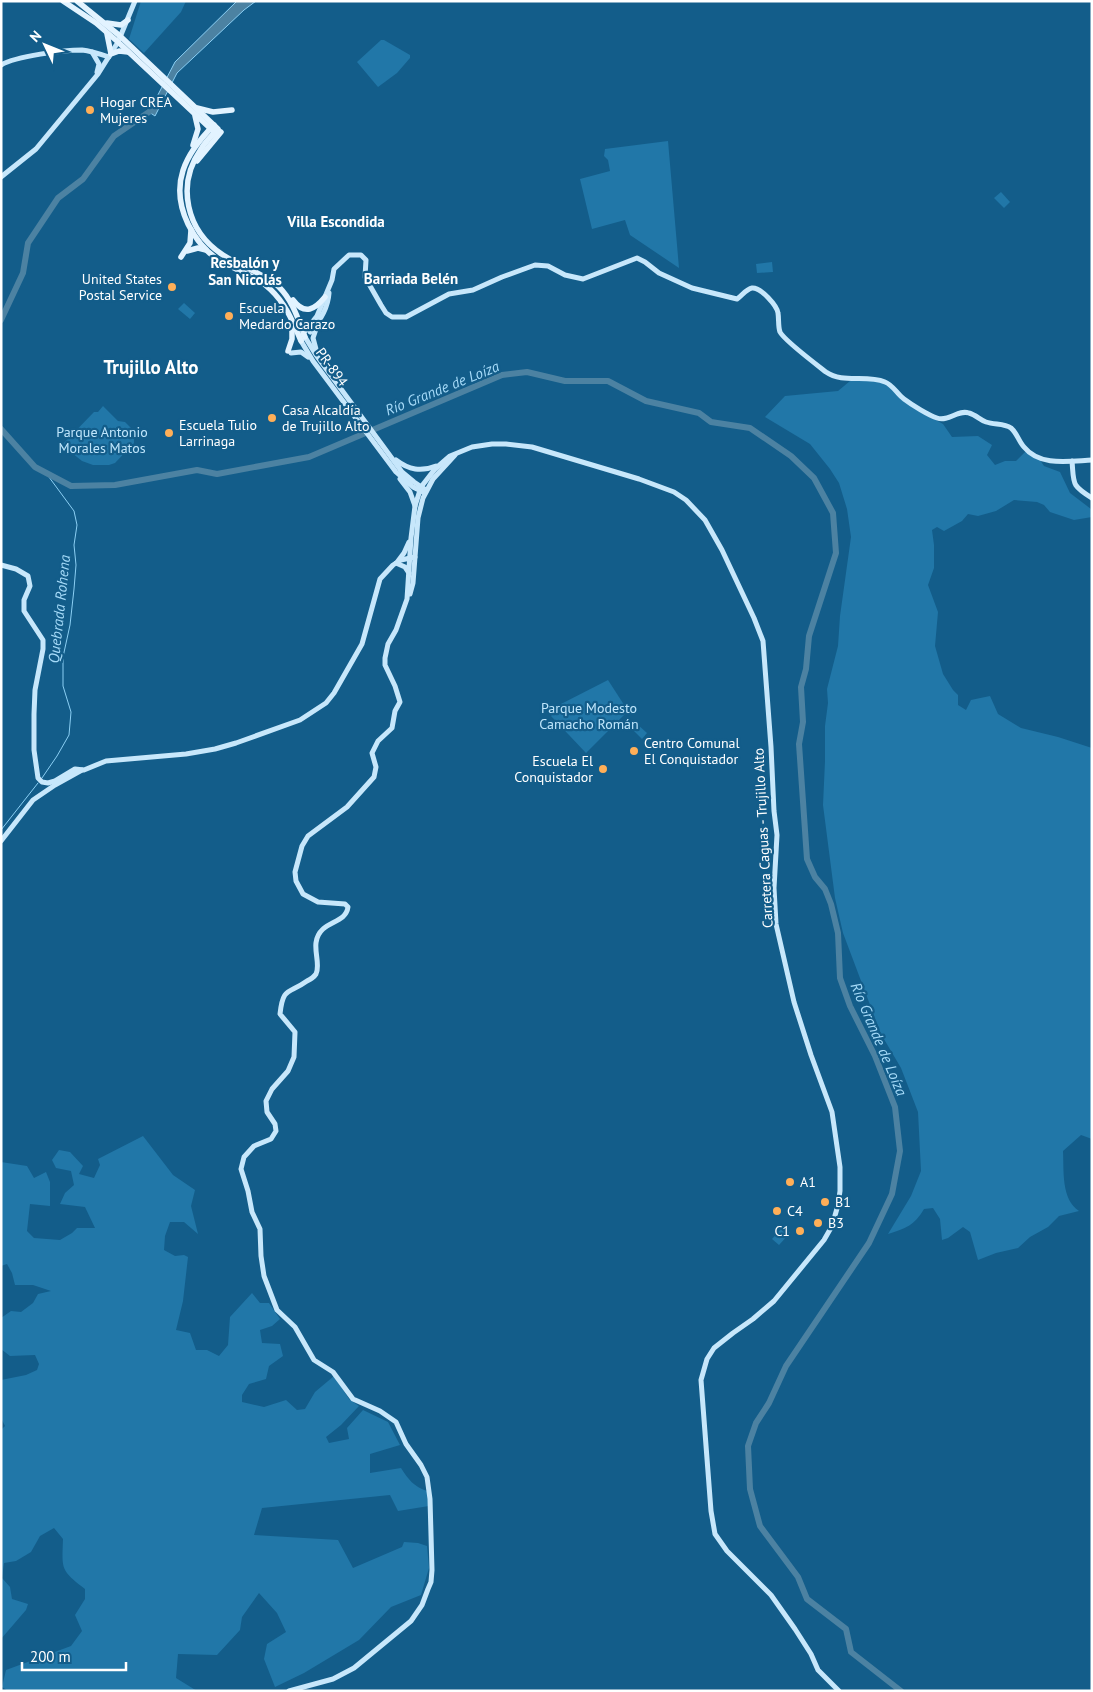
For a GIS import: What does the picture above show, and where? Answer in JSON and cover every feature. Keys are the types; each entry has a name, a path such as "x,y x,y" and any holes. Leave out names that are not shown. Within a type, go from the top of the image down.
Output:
{"main road":[{"path":"63,1 106,32 119,39"},
{"path":"77,1 105,23 132,53 216,130"},
{"path":"105,23 121,25 128,20"},
{"path":"106,32 110,40 110,55 119,51 132,53"},
{"path":"194,110 213,112 232,110"},
{"path":"194,110 198,123 197,135 184,165 179,197 185,218 197,240 217,259 269,287 284,304 302,337"},
{"path":"184,165 197,144 216,130"},
{"path":"216,130 191,167 188,182 187,201 198,231 218,251 261,274 284,290 298,306 304,309 311,309 325,297"},
{"path":"181,257 190,243 191,230"},
{"path":"186,252 198,248 208,251"},
{"path":"280,288 292,303 302,337"},
{"path":"289,352 293,333 290,315"}],"street":[{"path":"1,177 36,149 96,75 119,39 135,1"},
{"path":"1,65 7,61 29,56 81,50 110,55"},
{"path":"92,52 98,64 96,75"},
{"path":"302,337 316,319 329,288 334,269 349,255 361,254 366,260 365,277 381,305 389,315 402,318 429,306 449,294 472,290 535,266 548,266 565,275 583,279 638,258 659,272 700,290 737,299 750,289 761,291 778,311 780,332 830,375 839,378 888,382 905,400 938,418 947,418 960,412 972,414 987,422 1001,424 1011,428 1024,448 1038,457 1055,462 1092,460"},
{"path":"318,358 313,338 329,297 329,288"},
{"path":"302,337 318,322"},
{"name":"PR-894","path":"302,337 339,391"},
{"name":"PR-894","path":"302,337 313,361 339,391 391,460 423,490"},
{"path":"289,352 301,352 313,361"},
{"name":"Carretera Caguas - Trujillo Alto","path":"408,599 413,583 411,538 415,506 428,477 450,456 472,447 506,444 532,447 639,479 674,492 686,500 705,520 722,550 762,640 777,835 774,888 776,924 794,1002 811,1056 832,1112 840,1167 840,1191 832,1226 824,1240 774,1300 753,1319 714,1348 707,1359 701,1380 711,1511 715,1534 727,1550 771,1596 811,1654 818,1670 839,1691"},
{"name":"Carretera Caguas - Trujillo Alto","path":"412,557 423,490 455,455"},
{"path":"391,460 416,470 430,468 442,463"},
{"name":"PR-894","path":"391,460 396,472 409,484 423,490"},
{"path":"1072,461 1076,488 1092,498"},
{"path":"396,472 410,492 415,506"},
{"path":"396,563 404,553 411,538"},
{"path":"1,841 32,800 84,770 106,761 186,754 223,747 300,720 326,703 334,694 362,644 380,579 388,568 412,557"},
{"path":"289,1691 333,1679 354,1668 411,1621 422,1605 431,1582 430,1499 427,1477 406,1444 396,1422 353,1399 333,1372 314,1360 295,1327 277,1310 264,1276 260,1229 252,1212 241,1169 244,1157 254,1146 271,1139 276,1132 275,1124 267,1112 266,1101 272,1089 288,1070 294,1057 295,1032 280,1014 282,1001 287,991 316,976 318,966 315,952 318,936 323,929 346,915 348,910 348,907 344,904 318,902 303,894 296,881 295,872 299,854 308,836 346,807 374,777 376,767 372,753 378,742 392,728 395,710 400,702 385,664 385,658 388,644 396,630 408,599 412,557"},
{"path":"396,563 405,567 409,574"},
{"path":"1,565 16,569 28,576 30,586 24,600 24,610 43,640 34,706 34,750 38,778 42,782 48,783 75,769 84,770"}],"green space":[{"path":"141,1 186,1 181,12 144,53 129,39"},
{"path":"381,40 410,55 410,58 397,73 378,87 357,62"},
{"path":"668,141 679,268 630,235 625,220 592,229 580,179 610,171 608,160 604,156 605,149"},
{"path":"1001,192 1010,202 1004,208 994,198"},
{"path":"772,262 773,272 757,273 756,264"},
{"path":"184,303 195,313 190,319 178,309"},
{"path":"850,381 878,381 888,385 904,402 943,424 952,437 978,436 992,445 987,455 995,465 1005,461 1016,461 1026,451 1040,460 1044,466 1060,472 1070,493 1091,509 1092,517 1074,520 1050,512 1044,505 1037,502 1014,500 996,511 978,516 968,514 962,521 944,531 937,527 932,530 934,568 928,585 938,612 935,646 943,674 958,695 958,705 966,710 971,700 990,696 998,714 1021,728 1092,748 1092,1139 1081,1135 1063,1151 1066,1192 1073,1206 1079,1211 1059,1216 1048,1227 1030,1237 1018,1248 996,1253 978,1260 970,1232 963,1227 942,1240 940,1219 933,1208 924,1209 909,1226 888,1234 911,1196 921,1171 918,1112 901,1068 881,1034 843,933 835,898 823,805 825,726 828,703 827,689 838,646 840,616 851,537 847,509 839,483 810,444 765,417 785,396 838,391"},
{"name":"Parque Antonio Morales Matos","path":"103,406 118,421 125,422 133,430 134,443 115,463 93,465 82,461 62,445 94,412 98,412"},
{"name":"Parque Modesto Camacho Román","path":"608,680 628,711 586,753 551,716 561,704"},
{"path":"637,724 647,733 642,739 632,729"},
{"path":"143,1136 173,1175 195,1190 191,1206 198,1234 184,1222 170,1222 165,1236 164,1250 175,1256 184,1255 188,1257 183,1301 176,1330 190,1333 196,1350 207,1350 219,1356 228,1345 230,1317 252,1293 260,1303 269,1303 280,1319 272,1326 260,1330 262,1343 280,1344 283,1356 269,1366 266,1379 249,1384 242,1395 242,1402 264,1407 286,1400 297,1410 305,1409 315,1392 334,1376 349,1399 359,1406 341,1425 326,1437 329,1443 349,1439 347,1428 363,1410 388,1422 400,1445 370,1454 370,1473 401,1468 412,1482 427,1491 429,1506 398,1511 390,1495 262,1508 254,1535 338,1540 353,1568 402,1547 404,1542 418,1543 427,1546 429,1568 421,1595 391,1607 359,1640 304,1673 275,1687 264,1659 267,1644 286,1632 277,1613 259,1593 242,1617 240,1630 217,1655 178,1654 176,1678 197,1691 8,1691 2,1687 6,1670 71,1646 82,1631 75,1615 85,1599 85,1589 64,1568 62,1557 63,1539 54,1528 40,1536 31,1552 16,1561 4,1563 2,1578 10,1587 12,1599 28,1604 26,1610 1,1639 1,1430 5,1426 1,1418 1,1380 26,1375 37,1370 39,1364 35,1355 10,1356 1,1349 1,1318 11,1311 21,1312 33,1303 38,1294 51,1291 33,1285 15,1285 7,1264 1,1266 1,1162 27,1166 34,1178 46,1172 50,1182 50,1206 30,1204 27,1231 34,1238 60,1240 77,1228 95,1228 85,1207 60,1204 65,1193 74,1185 71,1171 56,1168 52,1160 59,1150 70,1152 83,1166 79,1174 94,1178 100,1165 98,1159"},
{"path":"783,1227 790,1233 779,1245 772,1239"}],"shaded area":[{"path":"237,1 256,1 177,73 155,116 149,112 175,62"}],"waterway":[{"name":"Río Grande de Loíza","path":"1,320 23,273 28,243 58,198 83,179 114,136 155,106"},
{"name":"Río Grande de Loíza","path":"1,429 35,467 71,486 115,485 197,470 217,474 309,457 502,375 527,372 565,381 608,381 646,401 699,413 711,422 750,428 791,456 814,478 833,513 836,553 809,636 806,669 801,687 803,722 799,744 807,859 815,877 825,889 831,904 838,933 840,978 850,1006 875,1056 895,1107 900,1151 892,1194 869,1243 786,1366 769,1403 756,1423 748,1446 750,1489 760,1526 798,1577 807,1599 846,1629 851,1652 901,1691"},
{"name":"Quebrada Rohena","path":"42,778 69,735 71,712 63,686 63,657 70,625 74,589 76,565 74,545 77,525 74,511 46,473"},
{"name":"Quebrada Rohena","path":"1,830 38,783"}],"place":[{"name":"Hogar CREA Mujeres","path":"90,110"},
{"name":"United States Postal Service","path":"172,287"},
{"name":"Escuela Medardo Carazo","path":"229,316"},
{"name":"Casa Alcaldía de Trujillo Alto","path":"272,418"},
{"name":"Escuela Tulio Larrinaga","path":"169,433"},
{"name":"Centro Comunal El Conquistador","path":"634,751"},
{"name":"Escuela El Conquistador","path":"603,769"},
{"name":"A1","path":"790,1182"},
{"name":"B1","path":"825,1202"},
{"name":"C4","path":"777,1211"},
{"name":"B3","path":"818,1223"},
{"name":"C1","path":"800,1231"}],"district":[{"name":"Villa Escondida","path":"336,221"},
{"name":"Resbalón y San Nicolás","path":"245,270"},
{"name":"Barriada Belén","path":"411,278"},
{"name":"Trujillo Alto","path":"151,367"}]}
